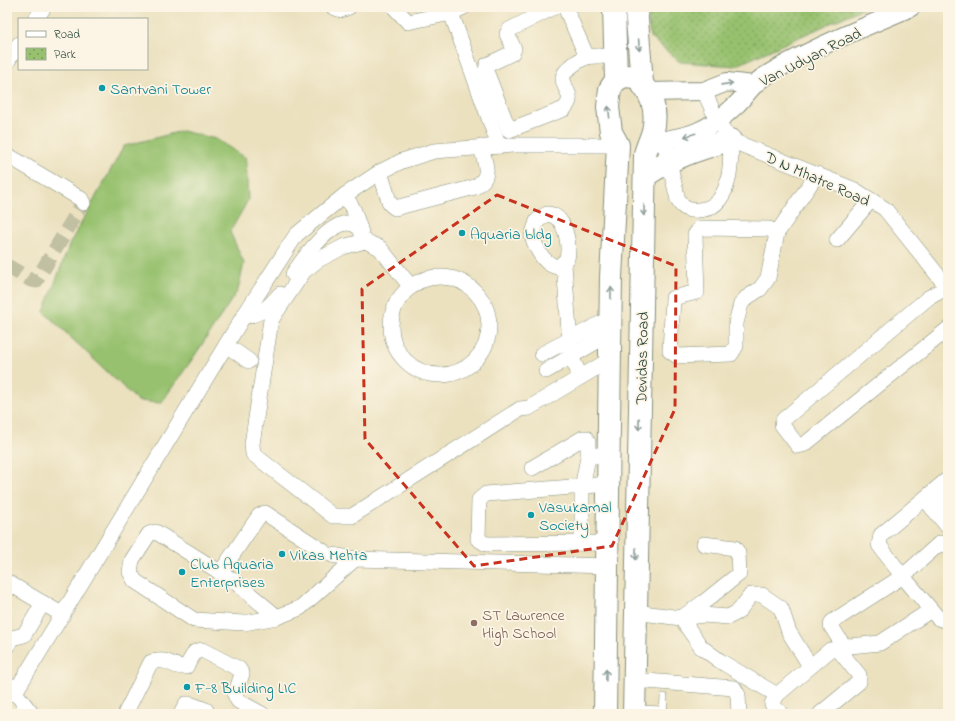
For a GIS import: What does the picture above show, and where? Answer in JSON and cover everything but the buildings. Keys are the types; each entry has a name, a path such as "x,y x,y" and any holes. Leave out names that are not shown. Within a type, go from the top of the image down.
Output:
{"main road":[{"name":"Devidas Road","path":"605,714 609,543 611,340 618,145 611,132 608,107 610,89 616,80 614,7"},
{"name":"Devidas Road","path":"634,711 645,176 660,148 652,131 654,115 653,100 645,87 636,7"},
{"path":"616,80 625,76 636,77 645,87"},
{"path":"618,145 624,148 635,147 694,150 730,140"}],"street":[{"path":"37,18 44,7"},
{"path":"333,7 342,10 349,7"},
{"path":"394,7 408,22 458,10 506,146"},
{"path":"506,146 509,130 486,71 487,65 512,53 514,49 507,34 509,30 554,7"},
{"path":"565,7 587,57"},
{"name":"Van Udyan Road","path":"660,148 699,132 737,104 753,85 806,54 911,7"},
{"path":"7,62 18,46"},
{"path":"509,130 564,109 568,105 570,98 563,78 566,72 587,57 615,56"},
{"name":"Van Udyan Road","path":"645,87 704,91 727,82 753,85"},
{"path":"660,148 678,200 682,207 690,210 704,210 716,203 728,183 731,154 730,140 717,120 704,91"},
{"name":"D N Mhatre Road","path":"730,140 855,190 885,209 948,288"},
{"path":"32,714 11,688 63,615 243,317 296,235 348,201 380,172 402,161 434,151 506,146 618,145"},
{"path":"380,172 390,204 395,208 475,187 484,181 487,174 481,147"},
{"path":"7,155 81,199 83,203"},
{"path":"777,233 769,229 700,228 695,235 697,292 694,294 677,295 673,298 670,351 677,356 732,354 736,346 736,323 740,304 760,289 768,278 777,233 817,174"},
{"path":"837,240 871,200"},
{"path":"243,317 259,314 268,308 281,293 309,250 336,227 356,227 348,201"},
{"path":"411,287 380,248 365,241 343,246 318,260 304,271 271,320 252,444 253,454 333,516 352,516 520,409 529,408 579,374 611,340"},
{"path":"564,264 570,357 579,374"},
{"path":"445,277 464,283 480,296 488,315 489,336 483,350 473,362 456,373 435,375 416,368 400,354 392,335 392,315 401,296 411,287 425,279 445,277"},
{"path":"948,288 928,298 783,420 782,426 798,446 805,444 948,329"},
{"path":"542,354 568,340 611,340"},
{"path":"546,371 570,357 611,340"},
{"path":"226,345 249,361"},
{"path":"532,468 583,438 586,438 588,442 588,457 582,488 582,543"},
{"path":"588,457 610,453"},
{"path":"929,504 948,479"},
{"path":"609,484 582,488 486,494 479,500 478,539 486,544 609,543"},
{"path":"948,497 929,504 881,535 879,545 882,551 938,618 948,621"},
{"path":"929,504 948,527"},
{"path":"220,573 259,516 265,513 328,553 355,559 608,566"},
{"path":"278,617 234,581 156,532 149,534 132,560 130,572 135,581 194,620 244,623 278,617 300,608 355,559"},
{"path":"931,610 880,643 850,646 844,645 831,626 832,622 903,576 940,543 948,546"},
{"path":"704,544 735,548 738,553 739,574 751,595"},
{"path":"681,618 739,574"},
{"path":"7,582 63,615"},
{"path":"635,612 681,618 703,615 728,617 738,612 751,595"},
{"path":"751,595 762,595 782,608 789,632 810,666"},
{"path":"7,646 12,638 24,635 43,603"},
{"path":"681,618 701,647 720,661 777,695"},
{"path":"781,714 772,704 777,695 830,650 838,649 860,675 859,682 820,714"},
{"path":"126,714 151,662 162,659 181,668 186,667 195,652 202,650 239,668 242,674 235,695 238,701 262,714"},
{"path":"634,680 734,688 738,695 739,714"},
{"path":"181,714 186,704 206,710 207,714"}],"lane":[{"path":"634,711 664,712 664,697"}],"highlighted area":[{"path":"497,195 676,266 675,409 612,546 474,566 365,439 362,289"}],"green space":[{"path":"647,7 866,7 735,66 680,62 650,37"},
{"path":"182,131 216,139 246,158 248,200 230,232 244,263 238,290 161,403 138,401 44,312 70,243 124,146"}],"tunnel":[{"path":"7,266 31,280 36,281 83,203"}],"place":[{"name":"Santvani Tower","path":"102,88"},
{"name":"Aquaria bldg","path":"462,233"},
{"name":"Vasukamal Society","path":"531,515"},
{"name":"Vikas Mehta","path":"282,554"},
{"name":"Club Aquaria Enterprises","path":"182,572"},
{"name":"ST Lawrence High School","path":"474,623"},
{"name":"F-8 Building LIC","path":"187,687"}]}
